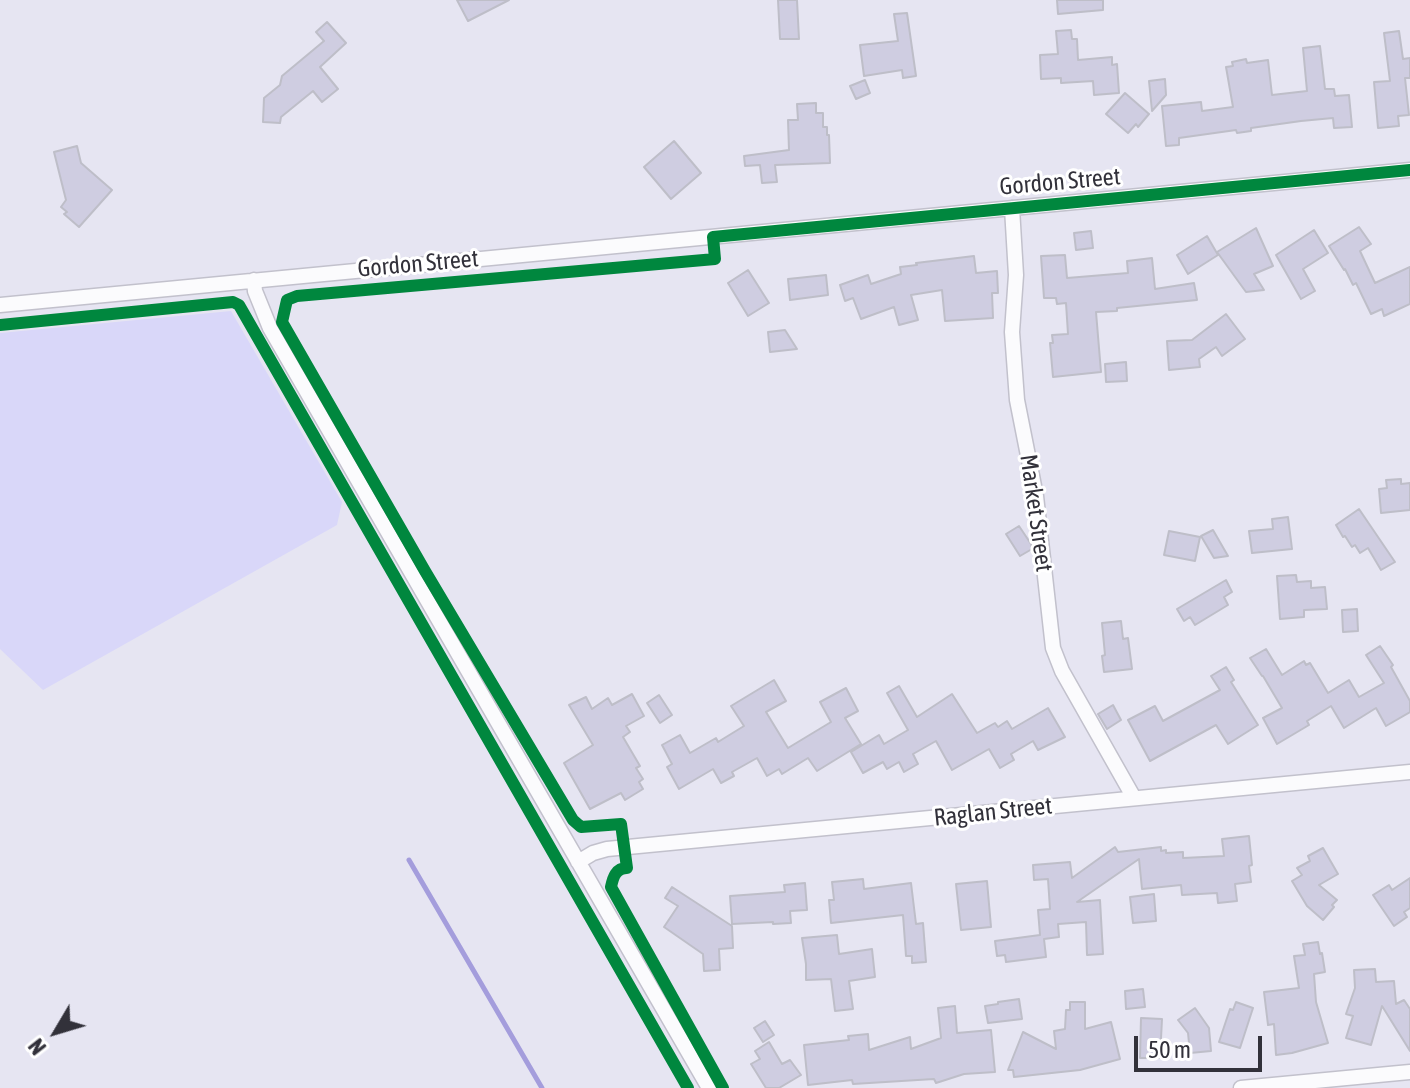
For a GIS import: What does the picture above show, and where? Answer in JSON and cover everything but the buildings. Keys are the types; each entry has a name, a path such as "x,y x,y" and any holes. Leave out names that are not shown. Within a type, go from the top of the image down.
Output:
{"street":[{"name":"Gordon Street","path":"0,305 1410,170"},
{"name":"Market Street","path":"1012,208 1016,275 1012,332 1017,400 1036,496 1053,648 1062,671 1134,798"},
{"path":"254,280 255,291 270,328 709,1088"},
{"name":"Raglan Street","path":"578,862 607,849 1410,772"},
{"path":"1241,1088 1410,1072"}],"shaded area":[{"path":"231,311 342,502 337,525 43,690 0,649 0,333"}],"waterway":[{"path":"409,860 542,1088"}],"cycle path":[{"path":"723,1088 611,887 616,874 627,868 621,824 581,827 573,820 282,322 287,300 297,296 715,259 713,237 1410,170"},
{"path":"0,325 233,302 239,305 688,1088"}]}
